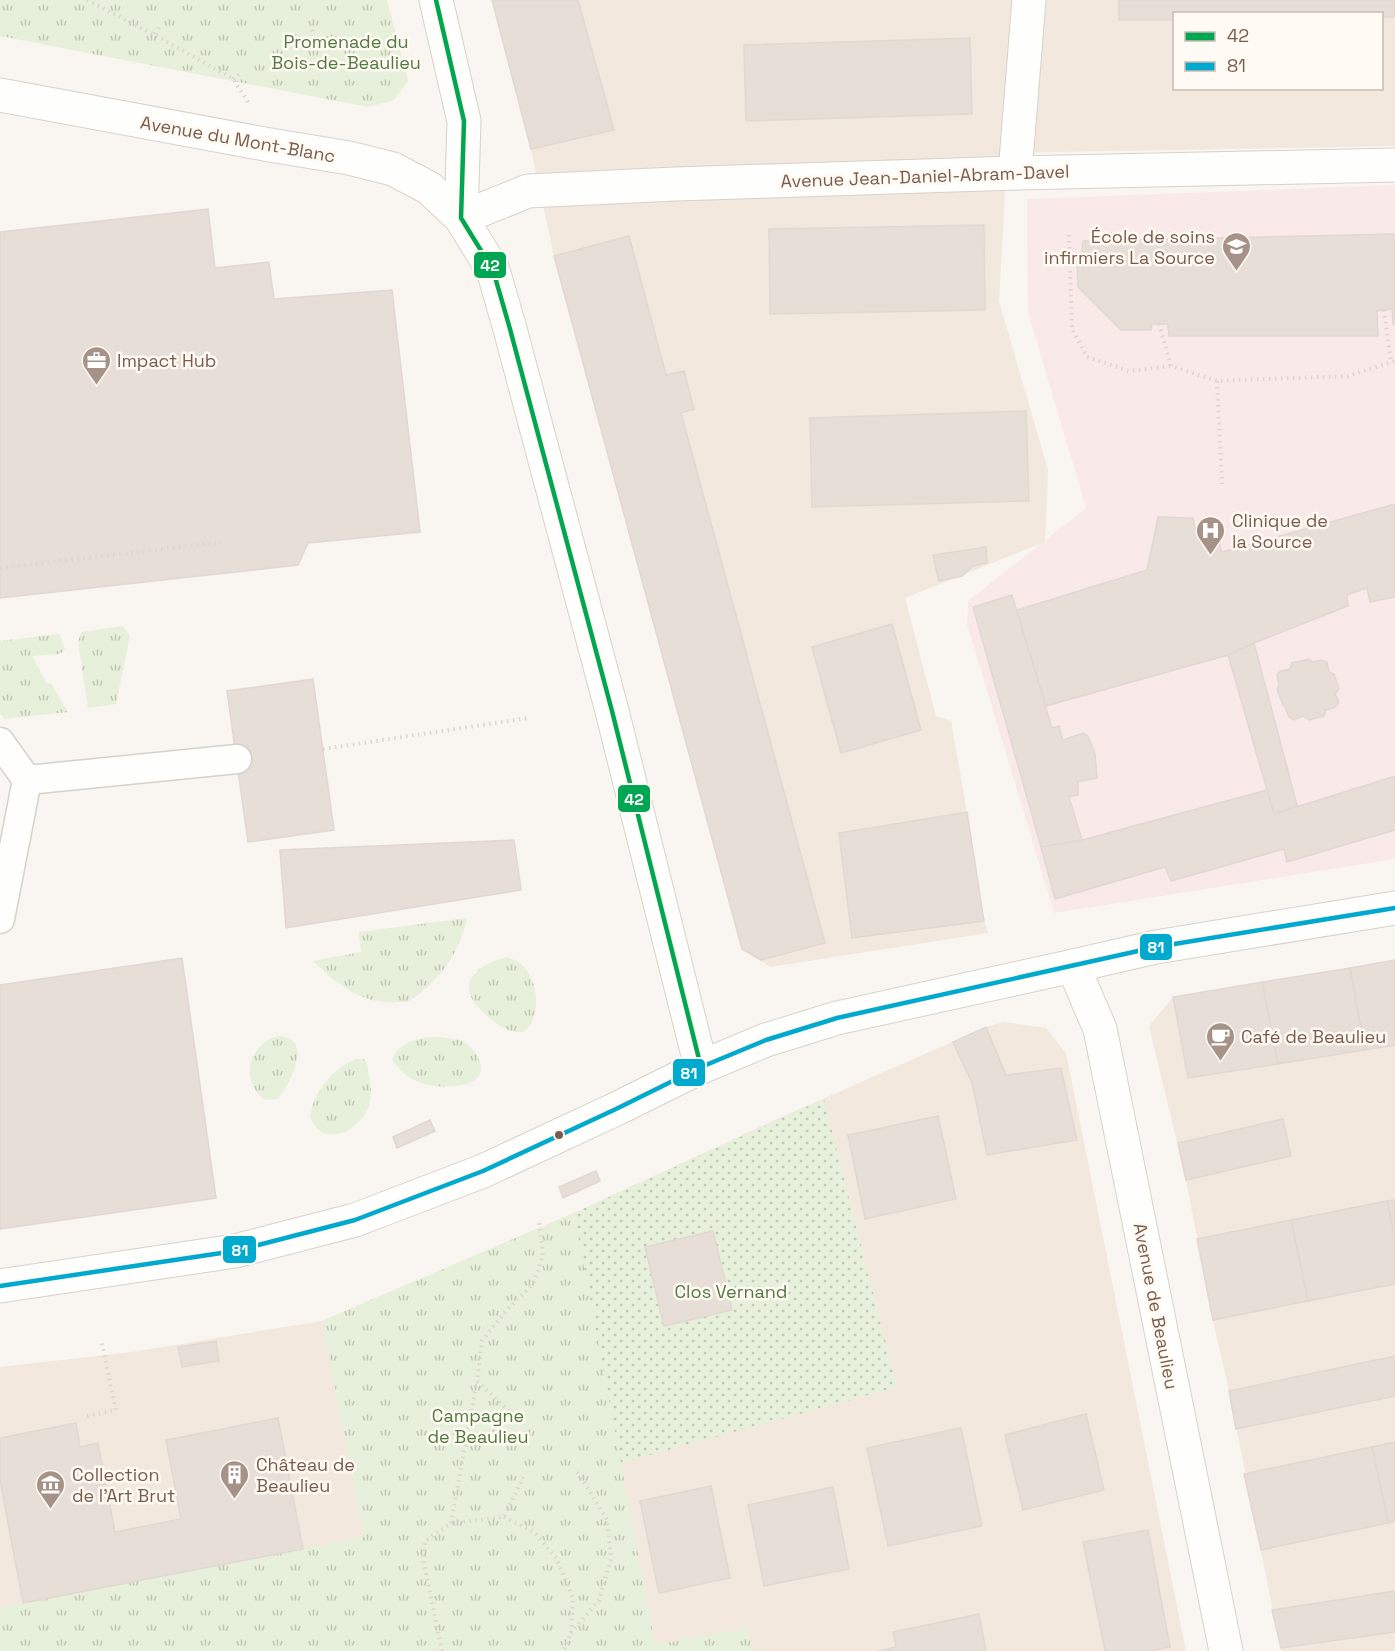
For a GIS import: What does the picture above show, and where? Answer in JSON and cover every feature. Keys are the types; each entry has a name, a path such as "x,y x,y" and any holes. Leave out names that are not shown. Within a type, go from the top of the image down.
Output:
{"main road":[{"path":"436,0 464,121 461,218"},
{"path":"1015,172 1029,0"},
{"name":"Avenue du Mont-Blanc","path":"0,94 349,158 393,169 429,189 461,218 493,270 507,319 612,711 701,1067"},
{"name":"Avenue Jean-Daniel-Abram-Davel","path":"461,218 528,191 1015,172 1395,165"},
{"path":"0,1286 235,1251 355,1220 483,1171 701,1067 766,1040 837,1018 1156,947 1395,908"},
{"name":"Avenue de Beaulieu","path":"1073,966 1100,1029 1226,1651"}],"street":[{"path":"0,742 27,780 0,919"},
{"path":"27,780 237,759"}],"path":[{"path":"87,0 155,34 233,79 246,99"},
{"path":"311,24 313,36"},
{"path":"155,34 162,25"},
{"path":"233,79 242,71"},
{"path":"1069,236 1072,329 1087,357 1130,371 1172,366 1217,381 1348,376 1393,361 1384,310"},
{"path":"1159,324 1172,366"},
{"path":"1217,381 1222,483"},
{"path":"0,567 221,542"},
{"path":"322,749 528,718"},
{"path":"451,1523 482,1341 506,1311 533,1284 543,1255 539,1220"},
{"path":"87,1416 116,1410 101,1341"},
{"path":"477,1381 509,1411"},
{"path":"563,1651 571,1633 598,1600 611,1559 607,1520 576,1472"},
{"path":"504,1517 523,1477"},
{"path":"442,1651 424,1563 425,1541 451,1523 504,1517 534,1532 556,1558 573,1598 571,1633"}],"shaded area":[{"path":"492,0 1395,0 1395,146 1007,153 999,301 1048,470 1045,542 905,598 936,716 951,721 984,921 988,933 770,967 742,949 554,256 531,149"},
{"name":"Clinique de la Source","path":"1395,185 1395,859 1054,913 967,624 968,601 1086,508 1028,312 1027,199"},
{"path":"1395,960 1395,1651 1281,1651 1186,1180 1149,1026 1173,997"},
{"path":"1003,1022 1046,1028 1066,1053 1186,1651 0,1651 0,1367 132,1352 322,1321 574,1213 775,1120 986,1027"}],"green space":[{"name":"Promenade du Bois-de-Beaulieu","path":"0,0 387,0 408,81 394,100 368,107 0,36"},
{"path":"122,626 130,635 116,704 88,708 78,641 82,632"},
{"path":"59,634 65,649 60,654 32,656 47,684 51,683 68,712 4,719 0,712 0,641"},
{"path":"467,918 459,943 446,966 422,992 406,1002 384,1002 361,996 340,984 313,961 361,952 359,932"},
{"path":"507,957 525,968 535,990 535,1014 531,1024 524,1032 508,1030 499,1025 476,1005 471,996 469,987 476,972 494,961"},
{"path":"280,1036 290,1039 296,1045 296,1063 278,1099 265,1100 253,1086 251,1062 259,1047 269,1039"},
{"path":"427,1037 450,1038 468,1045 480,1063 478,1077 466,1084 442,1087 413,1080 405,1074 392,1059 406,1044"},
{"path":"356,1059 364,1059 367,1065 371,1091 369,1105 361,1119 348,1130 333,1135 325,1133 317,1128 310,1117 315,1099 332,1075"},
{"name":"Clos Vernand","path":"824,1099 897,1387 621,1463 574,1213"},
{"name":"Campagne de Beaulieu","path":"574,1213 655,1645 748,1628 752,1651 0,1651 0,1608 364,1537 322,1321"}],"building":[{"path":"492,0 578,0 614,130 531,149"},
{"path":"1119,0 1395,0 1395,17 1383,17 1383,12 1173,12 1173,20 1119,20"},
{"path":"970,38 972,114 746,121 744,45"},
{"path":"208,209 215,268 269,262 274,299 392,290 420,532 308,543 298,565 0,598 0,232"},
{"path":"984,225 985,310 770,314 769,229"},
{"name":"École de soins infirmiers La Source","path":"1395,234 1395,324 1393,324 1392,309 1377,311 1378,336 1169,336 1168,324 1152,324 1151,330 1121,330 1078,287 1077,257 1081,257 1083,241"},
{"path":"629,236 666,375 684,371 694,409 681,413 825,943 761,960 742,949 554,256"},
{"path":"1026,411 1029,501 812,507 810,418"},
{"path":"1395,504 1395,597 1370,602 1367,588 1347,595 1348,606 1228,655 1046,706 1017,610 1147,570 1158,517 1193,518 1195,528 1214,522 1222,552"},
{"path":"986,547 987,563 973,566 962,576 939,581 933,555"},
{"path":"1012,595 1052,728 1059,726 1063,740 1083,733 1088,736 1095,754 1097,778 1078,782 1078,795 1069,797 1082,840 1041,847 973,607"},
{"path":"892,624 921,730 841,753 812,647"},
{"path":"1254,643 1297,805 1274,814 1228,655"},
{"path":"1309,659 1313,662 1321,660 1327,662 1329,672 1334,674 1339,689 1335,694 1339,702 1334,708 1326,710 1324,716 1309,720 1303,716 1294,720 1289,717 1283,705 1277,689 1279,685 1277,675 1280,671 1290,669 1292,663"},
{"path":"313,679 334,830 248,842 227,691"},
{"path":"1395,776 1395,830 1287,862 1284,849 1171,881 1165,867 1055,899 1041,847 1082,840 1267,790 1274,814"},
{"path":"967,812 984,921 852,938 839,833"},
{"path":"514,840 521,890 286,928 280,850"},
{"path":"182,958 216,1198 0,1229 0,985"},
{"path":"1395,960 1395,1045 1365,1050 1350,968"},
{"path":"1350,968 1365,1050 1278,1064 1262,982"},
{"path":"1262,982 1278,1064 1188,1078 1173,997"},
{"path":"986,1027 1006,1075 1061,1068 1077,1140 987,1155 972,1083 953,1042"},
{"path":"938,1116 956,1199 865,1219 848,1135"},
{"path":"1283,1119 1291,1156 1186,1180 1178,1143"},
{"path":"430,1120 435,1131 397,1148 393,1137"},
{"path":"596,1171 600,1181 563,1198 559,1187"},
{"path":"1395,1200 1395,1239 1387,1201"},
{"path":"1387,1201 1395,1239 1395,1284 1308,1301 1291,1220"},
{"path":"1291,1220 1308,1301 1213,1320 1197,1239"},
{"path":"713,1231 732,1310 664,1326 645,1247"},
{"path":"216,1341 219,1361 182,1367 178,1347"},
{"path":"1395,1356 1395,1396 1236,1429 1229,1391"},
{"path":"1086,1414 1104,1490 1023,1510 1005,1435"},
{"name":"Château de Beaulieu","path":"278,1418 303,1549 23,1603 0,1480 0,1438 76,1423 80,1447 98,1443 115,1532 181,1519 166,1440"},
{"path":"961,1428 982,1526 888,1546 867,1448"},
{"path":"1395,1442 1395,1521 1388,1523 1372,1447"},
{"path":"1372,1447 1388,1523 1261,1550 1244,1474"},
{"path":"711,1486 730,1578 659,1593 640,1501"},
{"path":"833,1487 849,1569 764,1586 748,1505"},
{"path":"1148,1530 1170,1647 1150,1651 1105,1651 1083,1542"},
{"path":"1395,1591 1395,1632 1281,1648 1272,1610"},
{"path":"979,1614 986,1651 878,1651 896,1647 893,1632"}],"transit line":[{"name":"42","path":"436,0 464,121 461,218 493,270 510,329 612,711 701,1067"},
{"name":"81","path":"0,1286 235,1251 355,1220 483,1171 701,1067 766,1040 837,1018 1156,947 1395,908"}],"place":[{"name":"École de soins infirmiers La Source","path":"1236,272"},
{"name":"Impact Hub","path":"96,386"},
{"name":"Clinique de la Source","path":"1211,556"},
{"name":"Café de Beaulieu","path":"1220,1062"},
{"name":"Château de Beaulieu","path":"235,1500"},
{"name":"Collection de l’Art Brut","path":"51,1510"}]}
